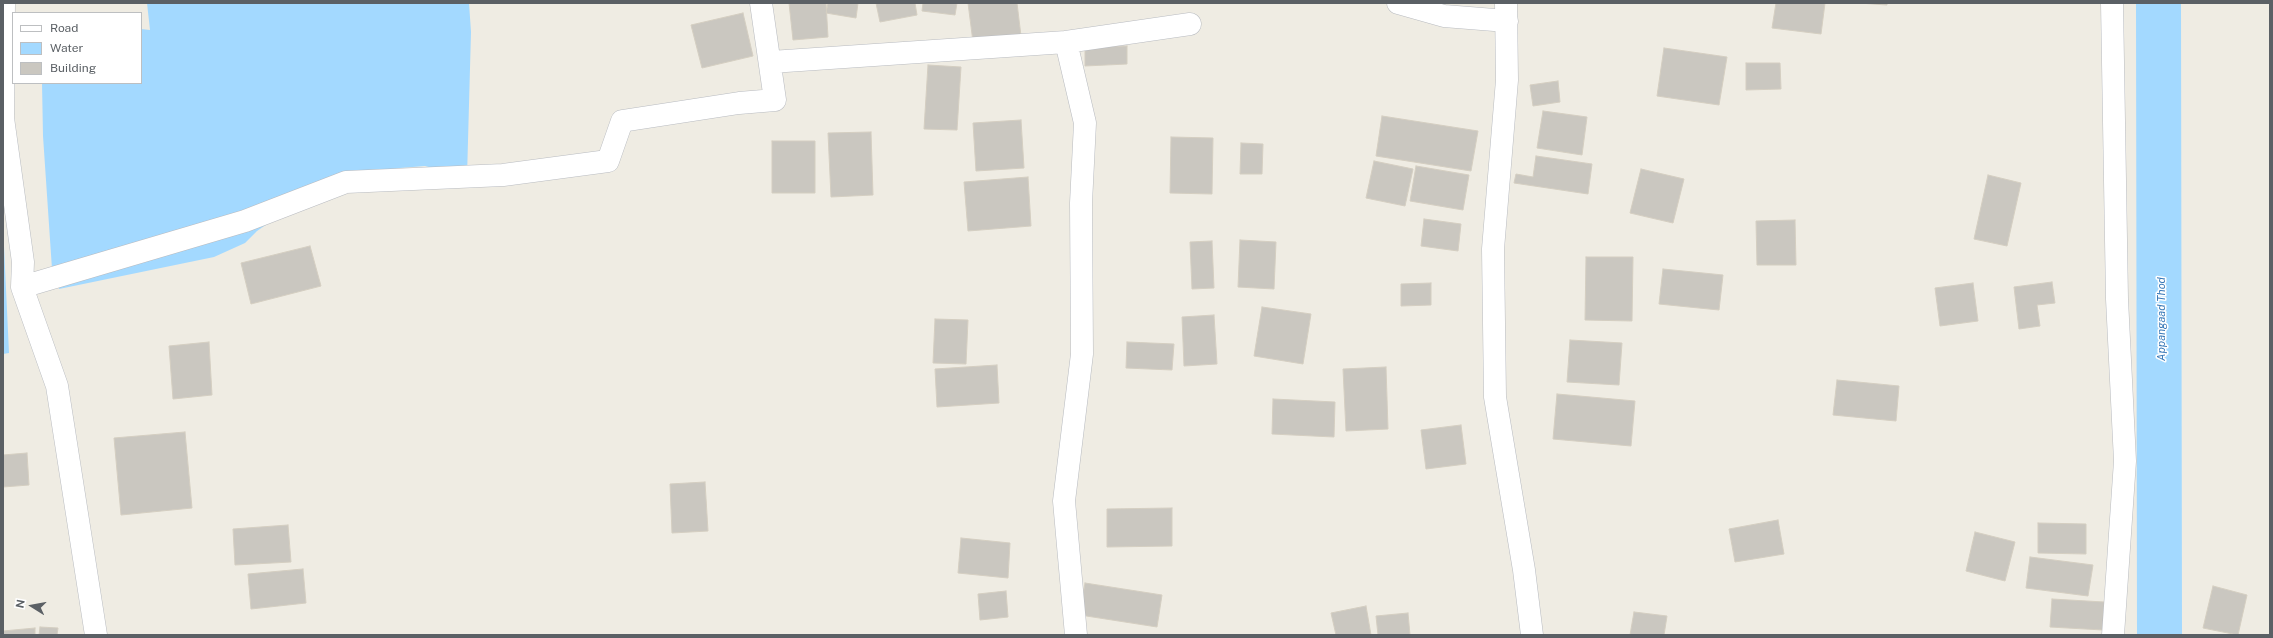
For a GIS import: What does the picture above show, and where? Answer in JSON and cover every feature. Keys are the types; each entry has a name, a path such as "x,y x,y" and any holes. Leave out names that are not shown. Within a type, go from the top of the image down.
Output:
{"street":[{"path":"4,3 3,117 23,262 22,286 57,386 96,635"},
{"path":"22,286 245,221 346,182 503,174 608,161 622,121 739,103 775,100 771,62 761,3"},
{"path":"1398,3 1444,16 1507,12 1507,80 1493,249 1495,398 1524,570 1532,635"},
{"path":"2112,3 2117,299 2125,461 2113,635"},
{"path":"771,62 1066,42 1190,24"},
{"path":"1066,42 1085,123 1081,203 1082,354 1064,501 1076,635"}],"water":[{"path":"147,3 469,3 471,32 467,177 425,166 400,168 373,175 273,220 257,231 245,243 214,257 59,289 52,269 43,136 42,84 142,84 142,29 150,30"},
{"name":"Appangaad Thod","path":"2136,3 2181,3 2182,635 2137,635"},
{"path":"3,225 9,353 3,354"}],"building":[{"path":"789,3 826,3 828,37 793,40"},
{"path":"828,3 858,3 856,18 826,13"},
{"path":"876,3 915,3 917,15 880,22"},
{"path":"923,3 957,3 955,15 922,11"},
{"path":"968,3 1017,3 1021,36 973,42"},
{"path":"1776,3 1825,3 1821,34 1772,28"},
{"path":"1859,3 1887,3 1887,5"},
{"path":"743,13 753,56 702,68 691,25"},
{"path":"1127,46 1127,64 1085,66 1085,47"},
{"path":"1664,48 1727,57 1719,105 1657,96"},
{"path":"1746,63 1780,63 1781,89 1746,90"},
{"path":"928,65 961,67 957,130 924,129"},
{"path":"1558,81 1560,102 1533,106 1530,85"},
{"path":"1543,111 1587,117 1582,155 1537,148"},
{"path":"1382,116 1478,131 1471,171 1376,156"},
{"path":"1021,120 1024,168 976,171 973,123"},
{"path":"871,132 873,195 831,197 828,133"},
{"path":"1171,137 1213,138 1212,194 1170,193"},
{"path":"772,141 815,141 815,193 772,193"},
{"path":"1241,143 1263,144 1262,174 1240,174"},
{"path":"1536,156 1592,164 1588,194 1514,183 1516,174 1533,177"},
{"path":"1374,161 1413,169 1405,206 1366,198"},
{"path":"1416,166 1469,175 1463,210 1410,201"},
{"path":"1641,169 1684,179 1673,223 1630,213"},
{"path":"1988,175 2021,183 2007,246 1974,239"},
{"path":"1028,177 1031,226 968,231 964,182"},
{"path":"1424,219 1461,224 1458,251 1421,246"},
{"path":"1795,220 1796,265 1757,265 1756,221"},
{"path":"1240,240 1276,242 1274,289 1238,287"},
{"path":"1212,241 1214,288 1192,289 1190,242"},
{"path":"310,246 321,286 251,304 241,263"},
{"path":"1586,257 1633,257 1632,321 1585,320"},
{"path":"1663,269 1723,275 1719,310 1659,304"},
{"path":"2052,282 2055,303 2037,305 2040,326 2019,329 2014,287"},
{"path":"1431,283 1431,305 1401,306 1401,284"},
{"path":"1973,283 1978,321 1940,326 1935,288"},
{"path":"1262,307 1311,314 1303,364 1254,356"},
{"path":"1214,315 1217,364 1184,366 1182,317"},
{"path":"935,319 968,320 966,364 933,363"},
{"path":"1570,340 1622,343 1619,385 1567,382"},
{"path":"209,342 212,395 173,399 169,346"},
{"path":"1127,342 1174,344 1172,370 1126,368"},
{"path":"997,365 999,403 937,407 935,369"},
{"path":"1386,367 1388,429 1346,431 1343,369"},
{"path":"1837,380 1899,386 1896,421 1833,415"},
{"path":"1557,394 1635,401 1631,446 1553,439"},
{"path":"1273,399 1335,402 1334,437 1272,434"},
{"path":"1461,425 1466,464 1426,469 1421,430"},
{"path":"185,432 192,508 121,515 114,438"},
{"path":"27,453 29,485 3,487 3,455"},
{"path":"705,482 708,531 672,533 670,484"},
{"path":"1172,508 1172,546 1107,547 1107,509"},
{"path":"1778,520 1784,554 1735,562 1729,529"},
{"path":"2038,523 2086,524 2086,554 2038,553"},
{"path":"288,525 291,562 235,565 233,529"},
{"path":"1975,532 2015,542 2005,581 1966,571"},
{"path":"961,538 1010,543 1008,578 958,573"},
{"path":"2030,557 2093,565 2088,596 2026,588"},
{"path":"303,569 306,603 251,609 248,574"},
{"path":"1085,583 1162,595 1157,627 1080,615"},
{"path":"2213,586 2247,595 2238,635 2203,628"},
{"path":"1006,591 1008,617 980,620 978,594"},
{"path":"2052,599 2104,602 2103,630 2050,627"},
{"path":"1366,606 1371,635 1336,635 1331,613"},
{"path":"1634,612 1667,616 1664,635 1630,635"},
{"path":"1408,613 1410,635 1378,635 1376,616"},
{"path":"40,627 58,628 57,635 39,635"},
{"path":"35,628 35,635 3,635 3,631"}]}
